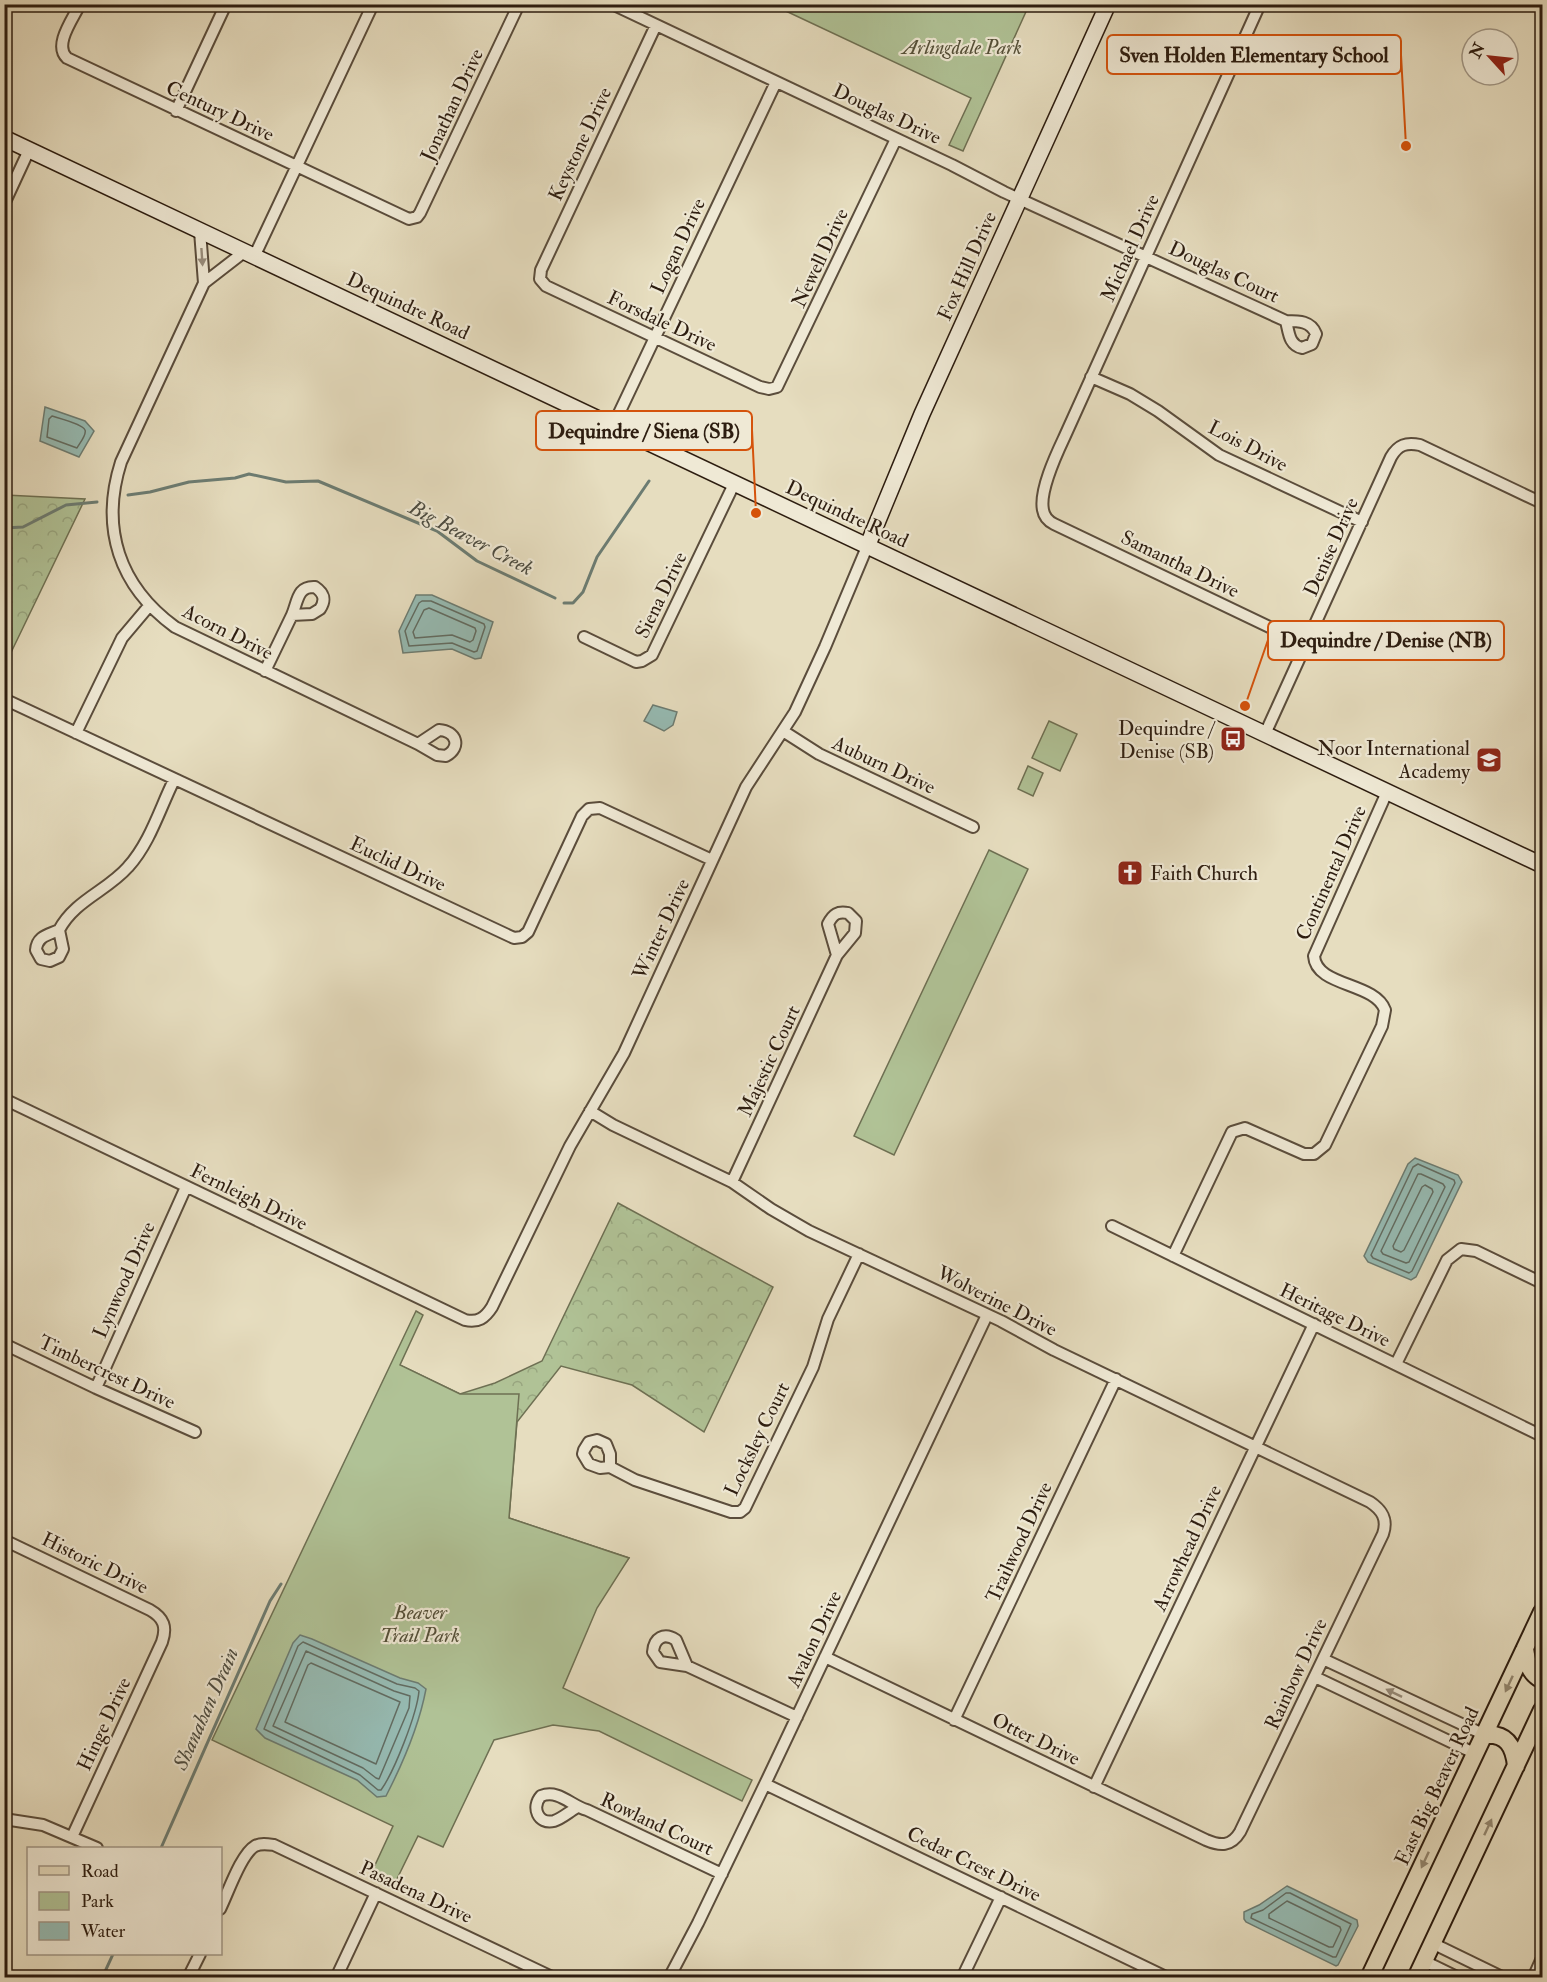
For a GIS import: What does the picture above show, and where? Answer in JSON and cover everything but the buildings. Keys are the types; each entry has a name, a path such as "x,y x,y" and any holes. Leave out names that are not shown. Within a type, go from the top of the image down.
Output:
{"main road":[{"name":"Fox Hill Drive","path":"867,547 922,414 1108,4"},
{"name":"Dequindre Road","path":"4,138 1542,865"},
{"name":"East Big Beaver Road","path":"1369,1977 1542,1612"},
{"path":"1525,1648 1528,1667 1542,1680"},
{"path":"1416,1977 1542,1710"},
{"path":"1485,1735 1499,1736 1510,1743 1515,1754 1516,1766"}],"street":[{"name":"Century Drive","path":"80,4 61,43 62,54 71,61 399,216 414,219"},
{"path":"176,111 226,4"},
{"path":"249,254 296,167 373,4"},
{"name":"Jonathan Drive","path":"414,219 420,213 519,4"},
{"name":"Douglas Drive","path":"612,4 1020,199 1146,256"},
{"name":"Michael Drive","path":"1043,511 1044,493 1054,462 1260,4"},
{"name":"Keystone Drive","path":"540,279 541,270 656,25"},
{"name":"Logan Drive","path":"613,426 776,82"},
{"name":"Newell Drive","path":"773,389 783,378 896,138"},
{"path":"4,204 29,150"},
{"name":"Acorn Drive","path":"200,231 204,283 126,452 113,494 113,530 120,560 149,606 181,630 418,744"},
{"name":"Acorn Drive","path":"204,283 249,254"},
{"name":"Douglas Court","path":"1146,256 1286,321"},
{"name":"Forsdale Drive","path":"540,279 546,286 760,387 773,389"},
{"name":"Lois Drive","path":"1091,377 1152,407 1219,455 1362,522"},
{"name":"Denise Drive","path":"1265,734 1391,457 1399,447 1404,444 1420,446 1542,503"},
{"name":"Siena Drive","path":"584,637 636,662 648,659 652,655 734,483"},
{"name":"Samantha Drive","path":"1043,511 1046,518 1054,524 1307,645"},
{"name":"Winter Drive","path":"479,1320 492,1307 567,1151 624,1053 752,776 795,712 808,685 867,547"},
{"path":"76,733 122,638 149,606"},
{"path":"265,671 292,615"},
{"name":"Euclid Drive","path":"4,699 514,938 522,937 528,932 582,816 589,808 600,808 712,860"},
{"name":"Auburn Drive","path":"783,731 819,754 973,827"},
{"path":"59,930 73,911 119,877 135,858 174,780"},
{"name":"Continental Drive","path":"1173,1256 1232,1132 1245,1128 1304,1154 1318,1152 1325,1145 1382,1026 1385,1010 1379,1001 1324,973 1315,964 1314,956 1387,792"},
{"name":"Majestic Court","path":"732,1182 837,955"},
{"name":"Fernleigh Drive","path":"4,1099 465,1320 479,1320"},
{"name":"Wolverine Drive","path":"590,1111 613,1125 732,1182 792,1221 1370,1502 1382,1511 1385,1521"},
{"name":"Lynwood Drive","path":"96,1388 186,1186"},
{"name":"Heritage Drive","path":"1112,1226 1542,1436"},
{"path":"1396,1364 1443,1267 1455,1252 1466,1249 1476,1251 1542,1283"},
{"name":"Locksley Court","path":"610,1467 635,1480 730,1512 740,1512 745,1508 813,1367 828,1319 859,1254"},
{"name":"Avalon Drive","path":"669,1977 722,1874 987,1315"},
{"name":"Arrowhead Drive","path":"1094,1787 1314,1324"},
{"name":"Timbercrest Drive","path":"4,1344 195,1432"},
{"name":"Trailwood Drive","path":"954,1720 1116,1379"},
{"name":"Rainbow Drive","path":"1234,1841 1383,1534 1385,1521"},
{"name":"Historic Drive","path":"4,1540 150,1610 162,1618 164,1625"},
{"name":"Hinge Drive","path":"72,1837 162,1642 164,1625"},
{"name":"Otter Drive","path":"825,1657 1206,1840 1220,1845 1234,1841"},
{"path":"1323,1659 1485,1735"},
{"path":"687,1666 797,1717"},
{"path":"1315,1677 1476,1754"},
{"path":"1407,1722 1416,1703"},
{"name":"Cedar Crest Drive","path":"765,1784 1168,1977"},
{"name":"Rowland Court","path":"576,1808 587,1810 722,1874"},
{"path":"4,1819 43,1824 95,1847"},
{"name":"Pasadena Drive","path":"222,1906 246,1854 256,1845 274,1845 554,1977"},
{"path":"336,1977 376,1893"},
{"path":"962,1977 1001,1897"},
{"path":"1432,1943 1504,1977"},
{"path":"188,1977 199,1955"},
{"path":"1533,1977 1542,1958"},
{"path":"1424,1961 1459,1977"},
{"path":"4,1967 6,1977"}],"green space":[{"name":"Arlingdale Park","path":"1029,4 963,151 949,145 971,98 773,5"},
{"path":"4,495 85,499 5,665"},
{"path":"1049,721 1077,734 1060,771 1032,758"},
{"path":"1028,766 1043,773 1033,796 1018,789"},
{"path":"989,850 1028,869 894,1155 854,1136"},
{"path":"618,1203 773,1287 704,1432 632,1385 561,1366 517,1422 509,1518 629,1558 543,1673 400,1365 460,1394 495,1383 542,1361"},
{"name":"Beaver Trail Park","path":"416,1311 423,1315 400,1365 460,1394 519,1394 509,1518 629,1558 597,1608 563,1688 752,1780 742,1801 599,1731 553,1725 494,1740 443,1847 418,1836 393,1887 370,1876 393,1826 212,1740"}],"water":[{"path":"45,407 85,421 94,431 79,457 40,441"},
{"path":"416,595 432,595 493,622 481,658 475,659 452,649 403,653 399,631"},
{"path":"653,705 677,712 673,725 664,731 644,721"},
{"path":"1415,1158 1458,1175 1462,1182 1416,1277 1411,1280 1368,1262 1364,1256 1408,1164"},
{"path":"300,1635 400,1678 418,1683 426,1689 410,1744 386,1796 377,1797 357,1780 265,1738 256,1729 293,1643"},
{"path":"1287,1886 1357,1920 1358,1926 1338,1965 1246,1922 1244,1919 1244,1912"}],"waterway":[{"name":"Big Beaver Creek","path":"128,495 189,482 235,478 249,474 286,482 318,481 437,531 477,561 555,598"},
{"name":"Big Beaver Creek","path":"564,603 573,603 583,592 597,557 649,481"},
{"name":"Big Beaver Creek","path":"4,528 23,527 66,505 97,502"},
{"name":"Shanahan Drain","path":"161,1847 270,1601 281,1584"},
{"name":"Shanahan Drain","path":"102,1978 113,1955"}],"place":[{"name":"Sven Holden Elementary School","path":"1406,146"},
{"name":"Dequindre / Siena (SB)","path":"756,513"},
{"name":"Dequindre / Denise (NB)","path":"1245,706"},
{"name":"Dequindre / Denise (SB)","path":"1233,739"},
{"name":"Noor International Academy","path":"1489,760"},
{"name":"Faith Church","path":"1130,873"}]}
